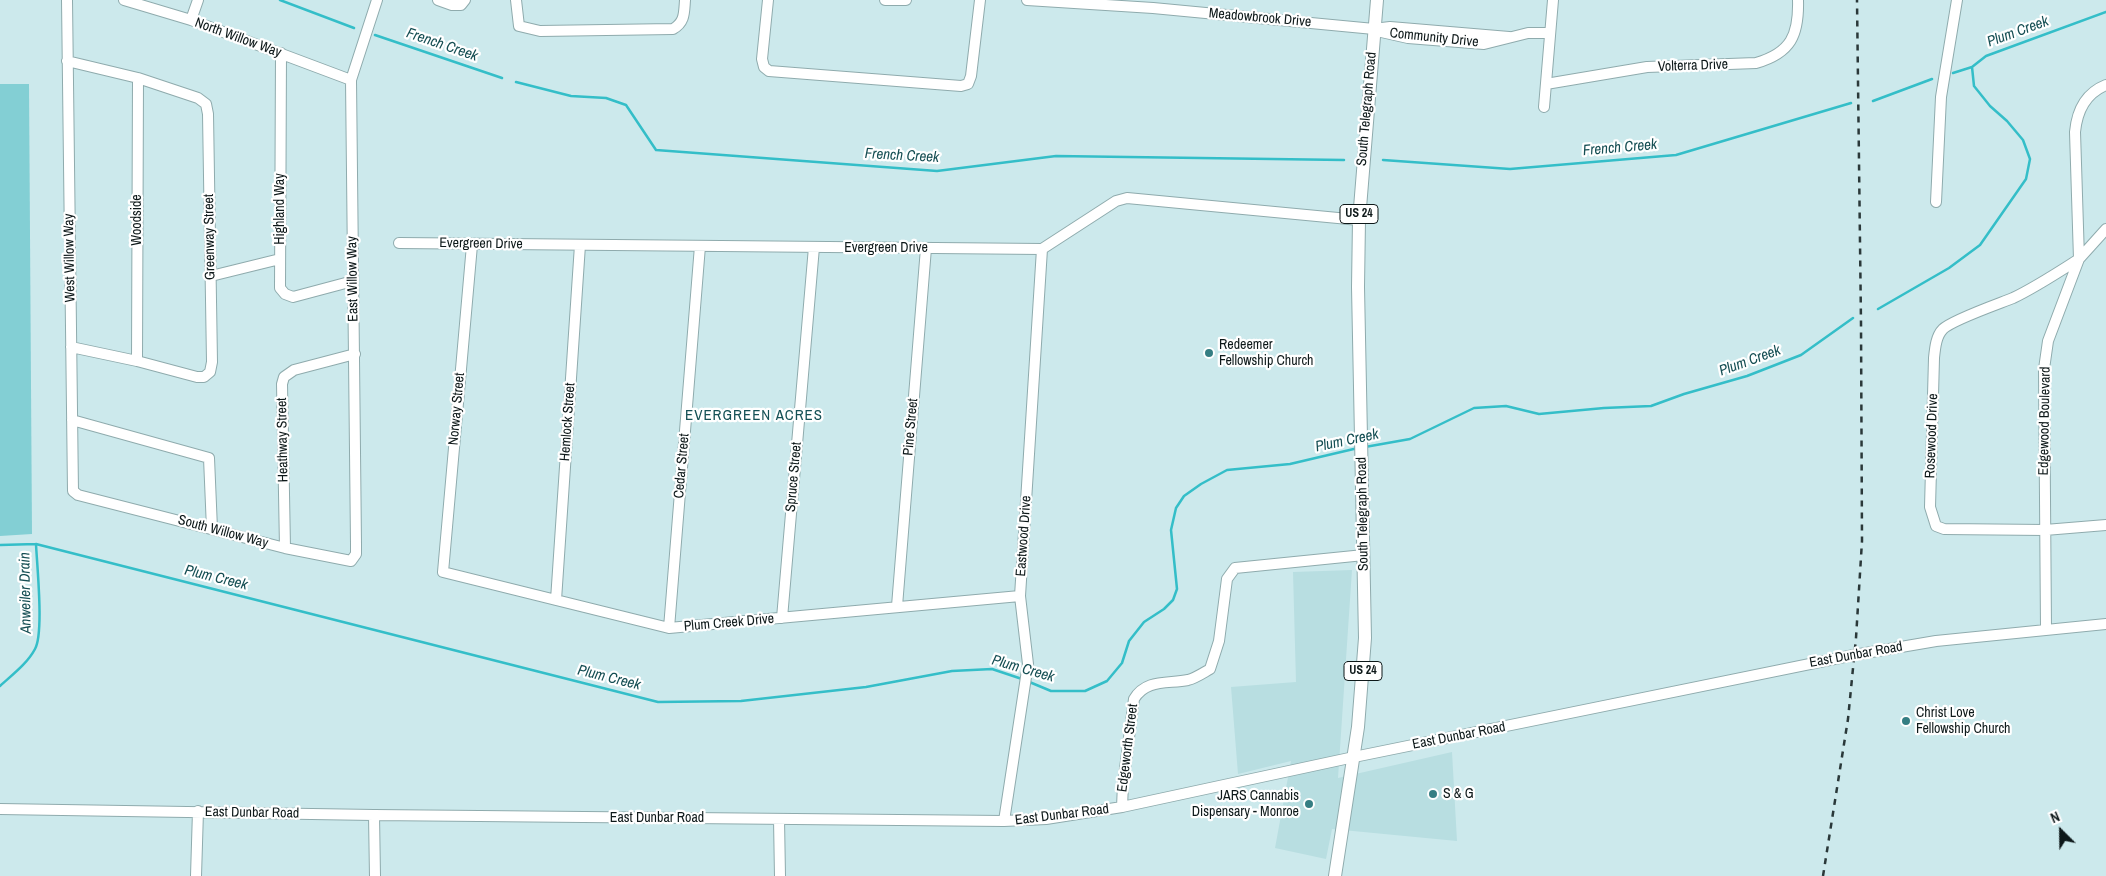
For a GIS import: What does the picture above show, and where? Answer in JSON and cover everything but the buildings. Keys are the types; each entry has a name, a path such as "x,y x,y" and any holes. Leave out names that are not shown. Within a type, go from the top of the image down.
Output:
{"main road":[{"name":"South Telegraph Road","path":"1335,876 1354,757 1361,698 1364,638 1358,287 1359,220 1377,0"}],"street":[{"name":"West Willow Way","path":"67,0 73,491 78,495 96,500"},
{"name":"North Willow Way","path":"124,0 191,20 351,80"},
{"path":"191,20 198,0"},
{"name":"East Willow Way","path":"351,561 356,554 356,544 351,80 377,0"},
{"path":"438,0 452,5 463,3"},
{"path":"516,0 519,26 540,31 673,29 681,24 684,18 685,0"},
{"path":"768,0 762,59 764,67 769,72 955,86 968,84 971,76 980,0"},
{"path":"885,0 906,0"},
{"name":"Meadowbrook Drive","path":"1027,0 1153,4 1374,29"},
{"path":"1544,106 1553,0"},
{"name":"Volterra Drive","path":"1546,84 1647,68 1756,64 1773,58 1784,51 1792,41 1796,27 1798,0"},
{"path":"1936,202 1941,97 1957,0"},
{"name":"Community Drive","path":"1374,29 1384,34 1408,38 1484,44 1528,33 1550,33"},
{"name":"Highland Way","path":"281,53 280,288 285,294 293,297 352,281"},
{"name":"Greenway Street","path":"67,61 138,78 198,98 206,104 208,114 212,362 210,372 204,377 197,377 137,361 71,347"},
{"name":"Woodside","path":"137,361 138,78"},
{"path":"2079,259 2076,119 2089,96 2097,89 2106,85"},
{"path":"1042,249 1116,202 1127,198 1359,220"},
{"name":"Edgewood Boulevard","path":"2046,630 2044,369 2051,333 2079,259 2106,229"},
{"name":"Evergreen Drive","path":"399,243 1042,249"},
{"name":"Norway Street","path":"443,572 472,245"},
{"name":"Hemlock Street","path":"556,600 580,245"},
{"name":"Cedar Street","path":"669,628 700,246"},
{"name":"Spruce Street","path":"782,618 814,247"},
{"name":"Pine Street","path":"897,606 926,248"},
{"name":"Eastwood Drive","path":"1004,821 1027,675 1028,655 1020,596 1042,249"},
{"name":"Rosewood Drive","path":"2079,259 2039,285 1990,308 1956,321 1943,329 1936,341 1934,358 1930,507 1936,526 1944,530 2045,530 2106,526"},
{"path":"211,276 280,260"},
{"name":"Heathway Street","path":"285,548 282,384 284,377 294,370 355,354"},
{"path":"72,420 209,458 212,529"},
{"name":"South Willow Way","path":"96,500 285,548 351,561"},
{"name":"Edgeworth Street","path":"1122,807 1122,784 1134,699 1140,689 1148,685 1188,680 1210,669 1219,642 1227,579 1235,568 1364,555"},
{"name":"Plum Creek Drive","path":"443,572 669,628 1020,596"},
{"name":"East Dunbar Road","path":"0,809 779,819 1004,821 1046,819 1122,807 1354,757 1854,655 1936,641 2106,624"},
{"path":"196,876 198,811"},
{"path":"374,815 374,876"},
{"path":"779,819 780,876"}],"shaded area":[{"path":"0,84 29,84 32,534 0,536"},
{"path":"1352,570 1338,778 1452,752 1457,841 1332,829 1326,859 1275,848 1291,761 1238,774 1231,687 1296,682 1293,572"}],"waterway":[{"name":"French Creek","path":"280,0 354,28"},
{"name":"Plum Creek","path":"1878,309 1949,268 1980,245 2026,179 2030,159 2023,140 2007,121 1990,106 1974,86 1972,67 1986,56 2106,12"},
{"name":"French Creek","path":"375,35 502,78"},
{"name":"French Creek","path":"1953,73 1972,67"},
{"name":"French Creek","path":"1873,101 1932,79"},
{"name":"French Creek","path":"516,82 571,96 606,98 626,105 656,150 937,171 1056,156 1344,160"},
{"name":"French Creek","path":"1383,160 1510,169 1676,155 1851,103"},
{"name":"Plum Creek","path":"1365,447 1410,439 1474,408 1506,406 1539,414 1651,406 1684,394 1747,376 1801,355 1853,318"},
{"name":"Plum Creek","path":"1027,681 1051,691 1085,691 1107,681 1122,663 1129,641 1144,622 1164,609 1173,600 1177,589 1171,530 1176,508 1184,496 1201,484 1227,470 1290,464 1358,448"},
{"name":"Plum Creek","path":"0,545 36,544 658,702 741,701 866,687 952,671 992,669 1022,679"},
{"name":"Anweiler Drain","path":"0,686 28,660 38,641 40,615 36,544"}],"railway":[{"path":"1823,876 1848,719 1856,638 1862,541 1857,0"}],"place":[{"name":"Redeemer Fellowship Church","path":"1209,353"},
{"name":"Christ Love Fellowship Church","path":"1906,721"},
{"name":"S & G","path":"1433,794"},
{"name":"JARS Cannabis Dispensary - Monroe","path":"1309,804"}],"district":[{"name":"EVERGREEN ACRES","path":"754,416"}]}
